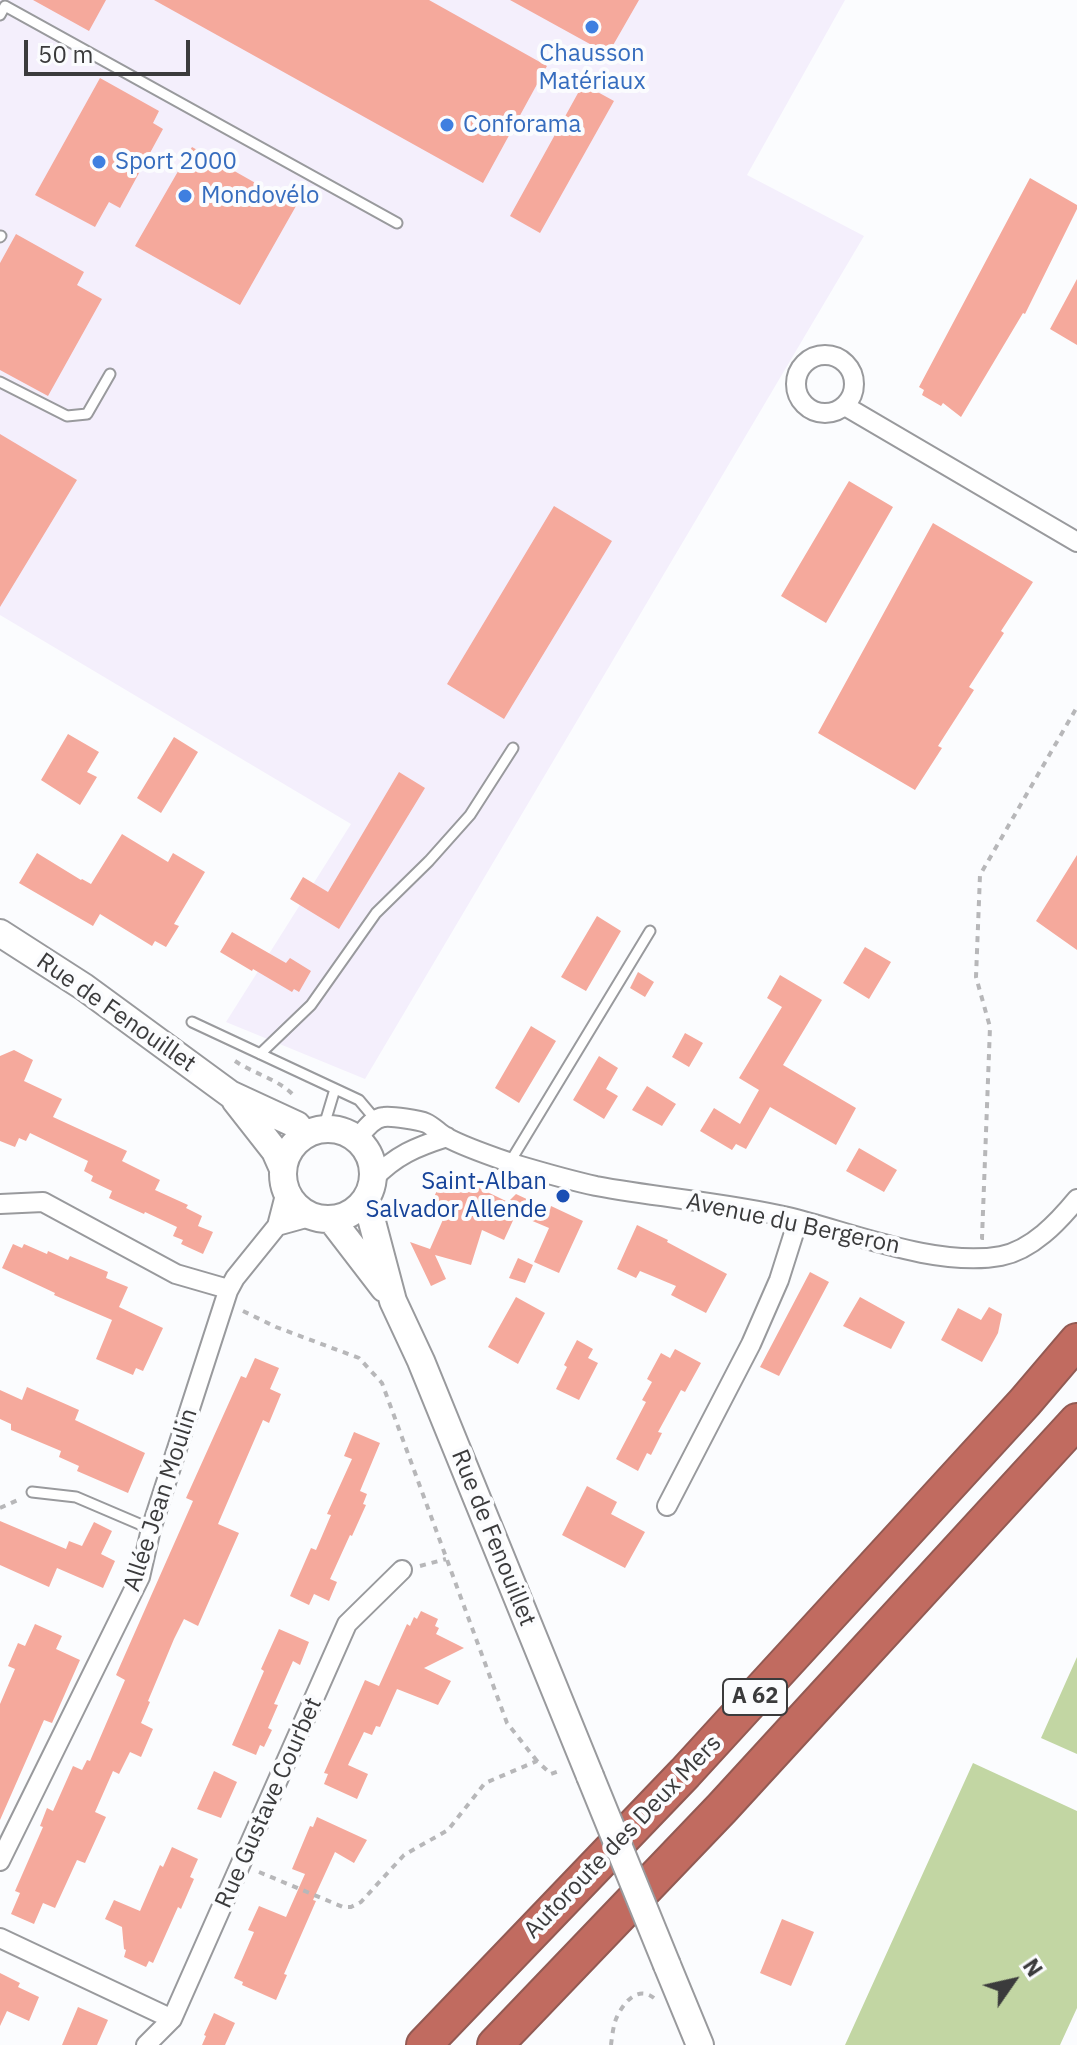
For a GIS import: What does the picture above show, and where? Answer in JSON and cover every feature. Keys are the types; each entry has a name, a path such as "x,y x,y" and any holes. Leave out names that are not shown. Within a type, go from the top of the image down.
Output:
{"highway":[{"name":"Autoroute des Deux Mers","path":"424,2045 685,1773 1025,1402 1077,1341"},
{"name":"Autoroute des Deux Mers","path":"495,2045 722,1808 1077,1421"}],"main road":[{"name":"Rue de Fenouillet","path":"0,933 84,987 230,1094 314,1132 335,1129 347,1133 357,1139 370,1157 373,1168 369,1189 393,1301 421,1361 700,2045"},
{"name":"Rue de Fenouillet","path":"230,1094 275,1151 294,1203 304,1212 322,1218 393,1301"},
{"path":"284,1180 291,1148 314,1132"},
{"path":"322,1218 351,1213 369,1189"}],"street":[{"path":"845,406 1077,542"},
{"name":"Avenue du Bergeron","path":"375,1119 385,1117 426,1122 447,1137 510,1162 594,1185 713,1203 798,1220 924,1253 967,1259 1007,1254 1027,1246 1064,1215 1077,1199"},
{"path":"357,1139 375,1119"},
{"path":"369,1189 386,1166 405,1152 447,1137"},
{"name":"Allée Jean Moulin","path":"0,1861 140,1577 151,1529 228,1291 277,1226 284,1180"},
{"path":"0,1204 43,1202 176,1274 228,1291"},
{"path":"277,1226 322,1218"},
{"path":"667,1506 751,1344 779,1280 798,1220"},
{"name":"Rue Gustave Courbet","path":"146,2045 172,2019 347,1624 402,1570"},
{"path":"0,1938 172,2019"}],"lane":[{"path":"0,15 5,6 397,223"},
{"path":"0,382 67,416 87,414 110,374"},
{"path":"260,1054 311,1005 376,913 470,815 513,748"},
{"path":"510,1162 650,931"},
{"path":"192,1022 359,1100 375,1119"},
{"path":"314,1132 335,1089"},
{"path":"32,1492 76,1497 151,1529"}],"path":[{"path":"1007,1254 1001,1238 982,1238 990,1027 976,977 980,875 1077,707"},
{"path":"228,1291 239,1309 276,1327 359,1358 382,1383 507,1723 551,1774"},
{"path":"0,1508 32,1492"},
{"path":"402,1570 447,1559"},
{"path":"242,1865 343,1907 351,1907 361,1902 404,1855 448,1830 485,1783 537,1761"},
{"path":"611,2045 615,2021 633,1995 642,1992 651,1994 664,2008 684,2006"}],"shaded area":[{"path":"0,0 845,0 747,175 864,236 365,1079 226,1022 351,824 0,615"}],"green space":[{"path":"1077,1657 1077,1754 1041,1738"},
{"path":"973,1763 1077,1811 1077,2008 1060,2045 845,2045"}],"building":[{"path":"33,0 106,0 89,31"},
{"name":"Conforama","path":"154,0 429,0 547,66 483,183"},
{"name":"Chausson Matériaux","path":"510,0 639,0 608,54"},
{"name":"Sport 2000","path":"100,78 159,111 153,123 163,129 120,208 109,202 95,227 35,195"},
{"path":"583,84 614,101 540,233 510,216"},
{"path":"192,147 296,206 240,305 135,246"},
{"path":"1030,178 1077,205 1077,209 1025,314 961,417 943,403 941,406 922,395 924,390 919,387"},
{"path":"16,234 84,272 77,285 102,299 48,396 0,370 0,263"},
{"path":"1077,279 1077,345 1050,329"},
{"path":"0,434 77,480 0,607"},
{"path":"849,481 893,507 826,623 781,596"},
{"path":"554,506 612,541 504,719 447,684"},
{"path":"933,523 1033,582 969,687 974,690 938,746 942,748 915,790 818,733"},
{"path":"68,734 99,752 87,772 97,777 80,805 41,780"},
{"path":"174,737 198,752 161,813 137,798"},
{"path":"399,772 425,788 339,929 290,899 303,877 328,892"},
{"path":"122,834 168,862 173,853 205,872 174,924 179,926 166,947 155,941 152,946 100,914 93,926 19,883 37,853 91,884"},
{"path":"1077,855 1077,950 1036,921"},
{"path":"597,916 621,931 586,991 561,977"},
{"path":"232,932 286,963 290,958 311,971 299,992 294,989 292,992 220,952"},
{"path":"865,947 891,962 869,999 843,983"},
{"path":"638,972 654,982 645,997 630,988"},
{"path":"780,975 822,1000 783,1065 856,1108 836,1145 770,1107 746,1149 736,1144 732,1150 700,1131 714,1108 740,1124 759,1090 739,1078 782,1007 767,998"},
{"path":"531,1026 556,1041 519,1103 495,1088"},
{"path":"685,1033 703,1043 689,1067 672,1057"},
{"path":"14,1050 33,1060 24,1081 62,1099 53,1117 127,1151 122,1161 160,1180 155,1190 188,1205 186,1208 202,1216 198,1226 213,1232 203,1254 181,1244 183,1240 173,1236 177,1227 109,1198 112,1191 91,1181 93,1176 84,1171 88,1161 30,1133 26,1141 19,1138 15,1147 0,1141 0,1056"},
{"path":"599,1056 618,1068 606,1089 618,1096 604,1119 573,1100"},
{"path":"647,1086 676,1104 662,1126 632,1110"},
{"path":"859,1148 897,1170 884,1192 846,1171"},
{"path":"444,1175 459,1182 465,1177 481,1184 479,1188 508,1202 516,1194 583,1221 559,1273 534,1262 549,1228 516,1214 504,1240 482,1230 471,1265 435,1255 446,1279 431,1286 410,1242 430,1249 445,1215 429,1208"},
{"path":"637,1225 727,1274 706,1313 671,1295 676,1286 640,1271 636,1278 617,1269"},
{"path":"13,1244 22,1248 24,1244 68,1260 70,1256 108,1272 106,1278 128,1287 119,1307 163,1328 143,1371 136,1368 133,1375 96,1359 112,1320 2,1268"},
{"path":"518,1258 533,1265 525,1283 509,1278"},
{"path":"810,1272 829,1282 779,1376 760,1367"},
{"path":"516,1297 545,1313 518,1364 488,1347"},
{"path":"860,1297 905,1322 891,1349 843,1326"},
{"path":"989,1307 1002,1314 998,1333 982,1362 941,1340 958,1308 981,1320"},
{"path":"577,1340 593,1349 588,1358 598,1363 579,1400 556,1389"},
{"path":"675,1349 701,1363 685,1392 681,1390 658,1432 662,1433 651,1455 647,1453 638,1471 616,1459 646,1402 642,1400 652,1382 647,1379 661,1353 670,1358"},
{"path":"255,1358 279,1368 270,1389 281,1394 269,1423 263,1420 218,1524 239,1533 198,1626 184,1619 174,1639 141,1723 153,1729 141,1757 130,1752 119,1774 113,1771 95,1812 106,1817 85,1863 77,1860 55,1908 43,1903 34,1924 11,1914 20,1893 15,1891 43,1827 40,1826 47,1808 53,1811 73,1766 82,1770 87,1760 90,1761 125,1680 116,1675 193,1501 186,1498 241,1376 246,1378"},
{"path":"27,1387 79,1410 75,1420 145,1453 128,1493 77,1471 79,1466 59,1457 61,1451 11,1430 11,1424 0,1419 0,1390 22,1400"},
{"path":"354,1432 380,1443 360,1491 367,1494 363,1504 366,1505 330,1579 337,1582 329,1601 314,1594 309,1605 290,1596 311,1548 316,1550 331,1515 327,1514 352,1459 344,1456"},
{"path":"587,1486 617,1502 611,1514 645,1532 625,1568 562,1535"},
{"path":"0,1521 66,1549 69,1541 82,1546 94,1522 112,1531 101,1554 115,1561 103,1588 57,1568 49,1587 0,1565"},
{"path":"421,1611 438,1619 436,1634 464,1648 424,1668 451,1681 438,1705 397,1689 380,1727 376,1726 372,1735 364,1732 348,1765 368,1774 357,1799 324,1784 328,1774 324,1773 365,1680 379,1686 407,1624 410,1626"},
{"path":"35,1624 62,1636 56,1649 80,1660 52,1723 44,1720 0,1820 0,1704 15,1669 8,1666 18,1643 25,1646"},
{"path":"279,1629 309,1642 300,1665 293,1661 274,1704 278,1705 268,1728 272,1730 264,1747 260,1745 256,1755 232,1745"},
{"path":"214,1771 237,1782 221,1818 197,1809"},
{"path":"317,1817 367,1840 354,1863 335,1852 313,1900 316,1901 276,2000 242,1985 243,1982 234,1978 254,1932 248,1930 259,1906 286,1917 305,1874 292,1869 310,1826 313,1827"},
{"path":"172,1847 198,1859 190,1877 194,1879 153,1963 149,1961 146,1967 124,1957 126,1950 122,1927 105,1919 114,1900 140,1911 160,1865 163,1867"},
{"path":"782,1919 814,1932 791,1986 760,1973"},
{"path":"0,1973 20,1983 18,1987 39,1997 29,2021 7,2011 0,2026"},
{"path":"78,2007 108,2020 97,2045 62,2045"},
{"path":"214,2013 235,2023 225,2045 202,2045 204,2035"}],"place":[{"name":"Chausson Matériaux","path":"592,27"},
{"name":"Conforama","path":"447,125"},
{"name":"Sport 2000","path":"99,162"},
{"name":"Mondovélo","path":"185,196"},
{"name":"Saint-Alban Salvador Allende","path":"563,1196"}]}
